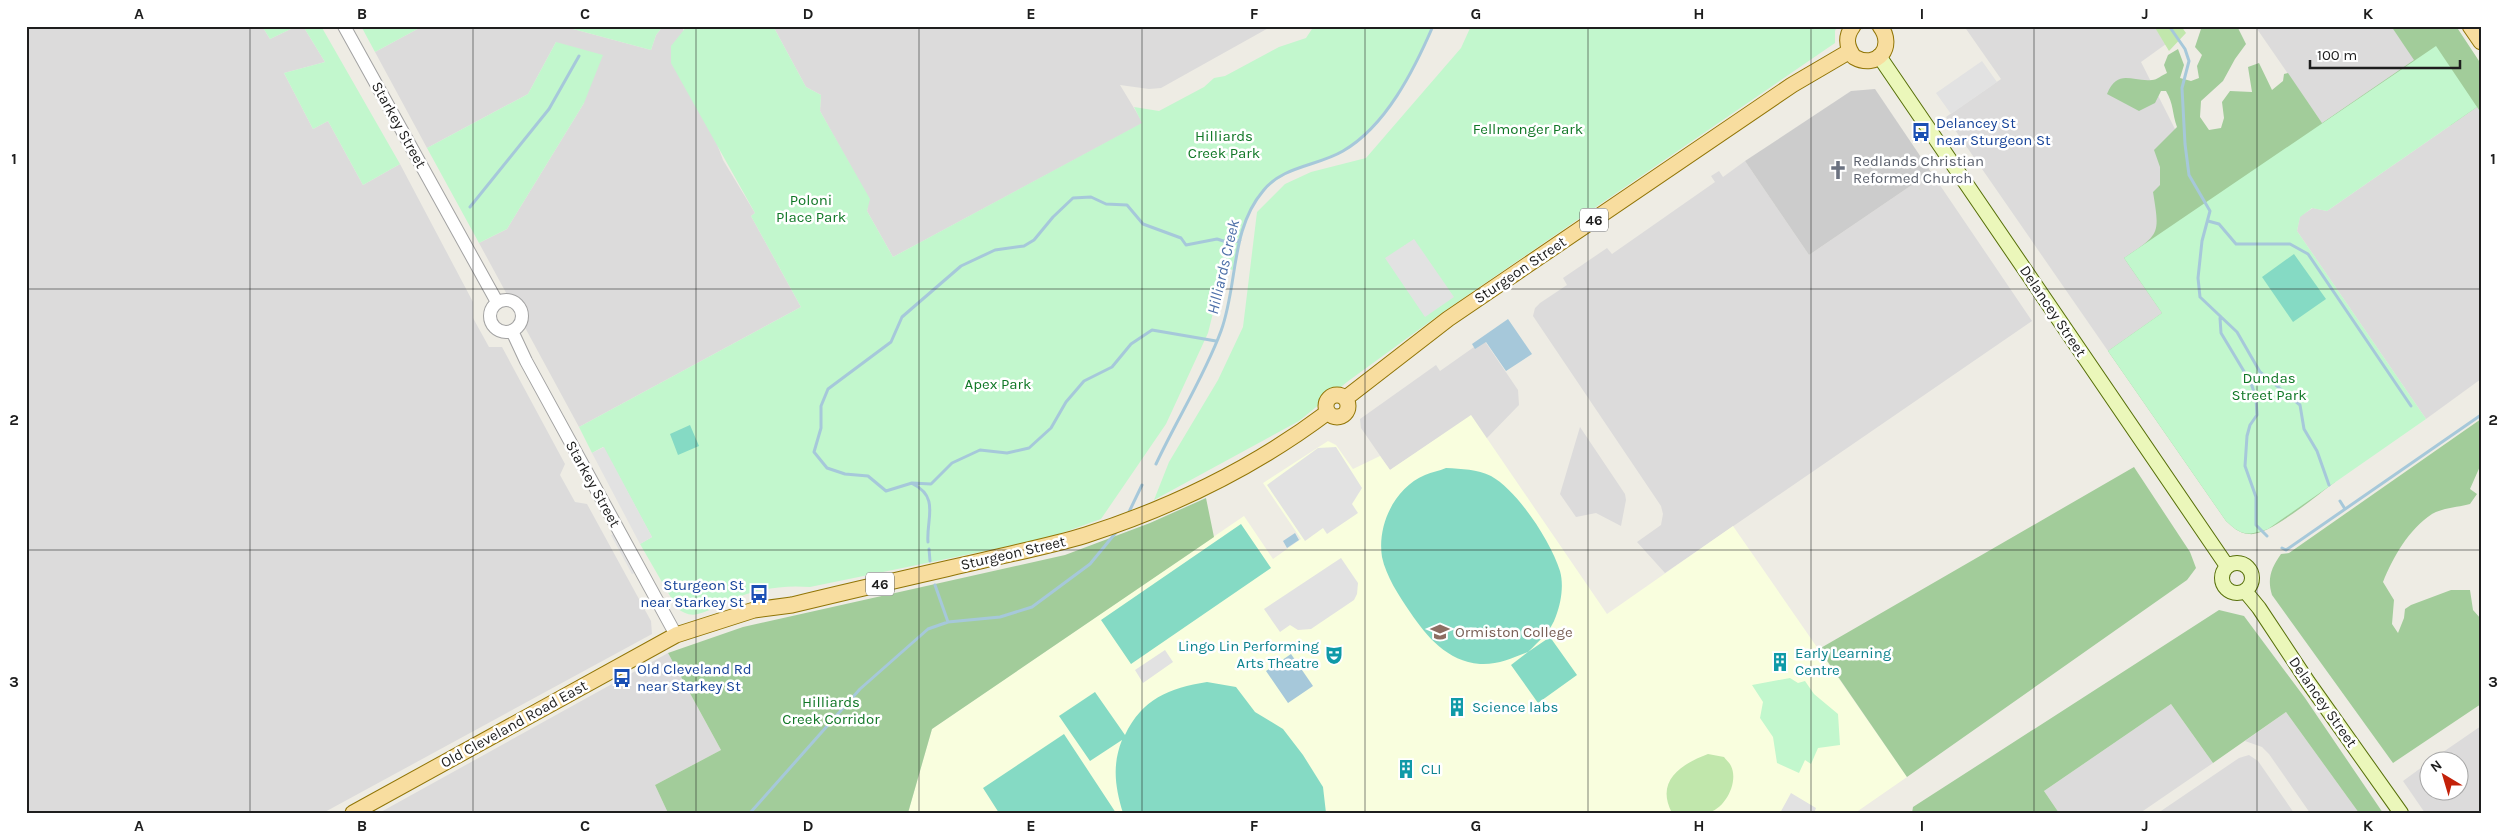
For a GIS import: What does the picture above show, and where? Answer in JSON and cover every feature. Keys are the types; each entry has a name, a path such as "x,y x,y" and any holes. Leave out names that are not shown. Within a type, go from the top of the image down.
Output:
{"main road":[{"path":"1853,26 1847,38 1850,51 1860,60 1874,60 1884,52 1887,40 1881,26"},
{"path":"2470,26 2481,42"},
{"name":"Sturgeon Street","path":"676,635 754,610 792,605 1050,546 1152,512 1196,492 1256,460 1328,412 1334,417 1344,415 1348,409 1346,398 1448,319 1784,91 1850,51"},
{"name":"Delancey Street","path":"1879,56 2227,566"},
{"path":"2236,562 2249,568 2252,578 2249,588 2245,591 2234,594 2225,589 2221,580 2227,566 2236,562"},
{"name":"Delancey Street","path":"2245,591 2259,608 2313,690 2401,813"},
{"name":"Old Cleveland Road East","path":"353,813 676,635"}],"street":[{"name":"Starkey Street","path":"344,26 497,302"},
{"path":"506,300 519,308 522,318 512,331 501,332 492,326 489,316 497,302 506,300"},
{"name":"Starkey Street","path":"512,331 526,362 676,635"}],"shaded area":[{"path":"26,26 262,26 270,39 297,26 303,26 325,62 284,73 313,129 328,121 363,185 400,164 473,302 473,318 489,347 502,347 565,464 560,475 575,502 587,504 651,621 652,634 323,813 26,813"},
{"path":"423,26 562,26 651,50 656,35 663,26 687,26 683,29 723,160 755,213 751,216 801,307 579,427 479,243 507,229 584,103 556,42 528,94 427,148 375,52"},
{"path":"773,26 1272,26 1161,88 1149,89 1120,85 1143,123 893,257 867,211 869,199 820,111 821,95 806,87"},
{"path":"1964,26 2154,26 2166,44 2141,62 2176,131 2187,215 2125,258 2162,313 2108,351 1946,117 2001,79"},
{"path":"2255,26 2391,26 2415,60 2322,123"},
{"path":"1982,61 1997,82 1951,114 1936,93"},
{"path":"1875,89 1931,172 1809,255 1745,161 1851,91"},
{"path":"2477,107 2481,113 2481,379 2426,419 2297,231 2300,216 2313,208 2327,211"},
{"path":"1745,161 1809,255 1931,172 2032,321 1665,573 1637,542 1661,525 1663,514 1661,506 1533,316 1535,308 1540,303 1567,285 1563,278 1607,248 1612,254 1715,182 1711,176 1719,171 1723,177"},
{"path":"1414,239 1454,297 1425,317 1385,258"},
{"path":"1484,340 1518,390 1519,405 1486,439 1471,416 1390,470 1361,428 1360,419 1436,365 1440,371"},
{"name":"Ormiston College","path":"1471,415 1607,614 1733,526 1907,777 1855,813 908,813 932,729 1244,516 1273,559 1301,539 1263,483 1328,441 1336,445 1353,469 1380,456 1390,470"},
{"path":"1580,427 1625,494 1626,500 1621,526 1596,513 1576,517 1560,494"},
{"path":"604,447 652,537 640,544 592,453"},
{"path":"1336,447 1362,488 1352,504 1358,513 1327,534 1323,528 1305,541 1267,485 1318,448"},
{"path":"614,534 635,573 632,574 611,535"},
{"path":"1341,558 1358,583 1357,594 1354,600 1311,629 1298,630 1290,625 1280,632 1264,609"},
{"path":"1165,650 1173,662 1143,683 1135,670"},
{"path":"668,653 721,750 655,785 668,813 379,813"},
{"path":"2171,704 2213,763 2140,813 2059,813 2044,791"},
{"path":"2286,712 2359,813 2310,813 2269,754 2262,747 2245,741"},
{"path":"2481,726 2481,813 2425,813 2403,781 2420,769 2420,802 2470,802 2470,752 2443,752"},
{"path":"2249,755 2258,761 2294,813 2158,813 2239,758"},
{"path":"1791,793 1816,808 1814,813 1780,813"}],"green space":[{"path":"262,26 297,26 270,39"},
{"path":"303,26 321,26 400,164 363,185 328,121 313,129 284,73 325,62"},
{"path":"361,26 423,26 375,52"},
{"path":"562,26 663,26 656,35 651,50"},
{"name":"Apex Park","path":"687,26 773,26 806,87 821,95 820,111 870,199 867,211 893,257 1142,123 1134,107 1159,111 1204,87 1214,78 1225,76 1279,47 1306,38 1314,26 1433,26 1397,94 1361,136 1341,152 1283,176 1259,196 1245,222 1235,270 1224,269 1208,333 1166,424 1101,519 1048,538 810,587 792,586 758,591 692,615 684,613 677,608 640,544 652,537 603,447 592,453 579,427 801,307 751,216 755,213 671,63 671,46"},
{"name":"Fellmonger Park","path":"1471,26 1837,26 1835,43 1443,312 1347,382 1299,421 1154,500 1169,462 1218,380 1243,327 1257,212 1285,184 1311,172 1366,158 1461,48"},
{"path":"2154,26 2181,26 2186,33 2169,51"},
{"name":"Dundas Street Park","path":"2202,26 2237,26 2246,44 2223,81 2201,101 2200,117 2209,130 2221,128 2224,118 2222,102 2230,91 2252,92 2248,67 2259,63 2272,90 2283,81 2284,74 2288,73 2322,123 2414,60 2391,26 2456,26 2481,64 2481,113 2477,107 2451,125 2283,187 2335,482 2280,522 2268,529 2249,534 2236,529 2226,521 2108,351 2162,313 2124,258 2145,244 2155,232 2156,217 2153,192 2160,185 2160,167 2154,150 2177,127 2166,91 2161,91 2155,103 2139,111 2107,94 2111,86 2121,79 2154,80 2167,73 2164,65 2168,55 2178,49 2184,65 2180,78 2191,81 2199,78 2197,66 2202,55 2195,47"},
{"path":"556,42 603,55 584,103 507,229 479,243 427,148 528,94"},
{"name":"Dundas Street Park","path":"2436,46 2477,107 2327,211 2312,208 2300,217 2297,231 2426,419 2268,529 2250,534 2236,530 2226,521 2108,351 2162,313 2124,258"},
{"path":"2294,254 2326,299 2293,322 2262,277"},
{"path":"2481,419 2481,464 2470,489 2477,494 2470,504 2441,510 2432,514 2416,527 2403,544 2383,582 2394,600 2392,624 2398,633 2404,618 2405,609 2411,605 2451,590 2470,590 2473,610 2481,619 2481,704 2393,763 2272,595 2271,574 2281,554 2289,553"},
{"path":"690,425 699,446 678,455 670,434"},
{"path":"2134,467 2190,552 2196,568 2187,580 1907,777 1819,649"},
{"path":"1446,468 1480,472 1491,476 1501,483 1512,493 1532,518 1556,559 1560,571 1562,582 1561,600 1554,621 1548,631 1528,652 1505,661 1487,664 1468,662 1448,653 1439,646 1423,630 1397,593 1382,557 1382,533 1385,521 1396,498 1414,481"},
{"name":"Hilliards Creek Corridor","path":"1206,498 1214,537 932,729 908,813 668,813 655,785 721,750 668,653 743,627 1065,555 1150,523"},
{"path":"1241,524 1271,568 1131,664 1101,620"},
{"path":"2219,610 2244,616 2305,698 2383,813 2359,813 2286,712 2213,763 2171,704 2044,791 2059,813 1912,813 1913,807"},
{"path":"1550,637 1577,675 1538,703 1511,665"},
{"path":"1790,678 1798,683 1805,681 1814,694 1838,714 1840,745 1818,748 1811,764 1805,760 1799,773 1777,763 1773,737 1760,718 1763,702 1752,685"},
{"path":"1207,682 1236,687 1255,712 1283,729 1303,755 1323,787 1326,813 1123,813 1116,776 1117,758 1122,740 1090,761 1059,716 1095,692 1125,735 1140,712 1158,697 1181,688"},
{"path":"1064,734 1116,813 999,813 983,788"},
{"path":"1708,754 1724,757 1733,772 1732,787 1725,801 1714,811 1707,813 1672,813 1667,792 1669,783 1680,769"}],"water":[{"path":"1508,319 1532,354 1506,371 1486,342 1475,349 1472,344"},
{"path":"1295,533 1299,540 1287,548 1283,541"},
{"path":"1291,654 1313,686 1288,703 1266,671"}],"waterway":[{"name":"Hilliards Creek","path":"1156,464 1207,365 1221,331 1240,240 1252,206 1263,191 1280,176 1343,151 1373,127 1397,96 1408,78 1433,26"},
{"path":"2169,26 2185,49 2189,61 2182,88 2185,144 2189,175 2210,211 2202,241 2198,278 2200,297 2237,332 2260,372 2300,405 2304,429 2317,451 2329,485"},
{"path":"470,207 549,109 579,56"},
{"path":"1216,341 1152,330 1131,344 1112,367 1084,381 1066,402 1051,428 1029,448 1007,453 980,450 952,463 931,484 912,483 886,491 868,476 845,474 827,468 814,452 821,428 821,406 828,389 891,342 902,317 961,266 995,250 1024,246 1034,240 1053,217 1073,198 1091,197 1106,204 1127,205 1143,224 1181,238 1186,245 1217,239 1230,243 1240,240"},
{"path":"2208,221 2219,224 2236,244 2290,244 2308,254 2411,406"},
{"path":"2220,318 2221,333 2251,383 2256,398 2257,415 2250,425 2247,436 2245,466 2256,497 2256,525 2267,536"},
{"path":"2282,548 2286,550 2481,415"},
{"path":"913,484 921,489 929,502 928,542"},
{"name":"Hilliards Creek","path":"1128,514 1142,485"},
{"path":"2340,501 2345,509"},
{"name":"Hilliards Creek","path":"750,813 860,689 928,629 948,622 1000,617 1032,607 1090,564 1118,530"},
{"path":"929,549 930,561"},
{"path":"935,585 948,622"}],"place":[{"name":"Delancey St near Sturgeon St","path":"1921,132"},
{"name":"Redlands Christian Reformed Church","path":"1838,170"},
{"name":"Sturgeon St near Starkey St","path":"759,594"},
{"name":"Ormiston College","path":"1440,632"},
{"name":"Lingo Lin Performing Arts Theatre","path":"1334,655"},
{"name":"Early Learning Centre","path":"1780,662"},
{"name":"Old Cleveland Rd near Starkey St","path":"622,678"},
{"name":"Science labs","path":"1457,707"},
{"name":"CLI","path":"1406,769"}],"park label":[{"name":"Hilliards Creek Park","path":"1224,144"},
{"name":"Poloni Place Park","path":"811,208"}]}
